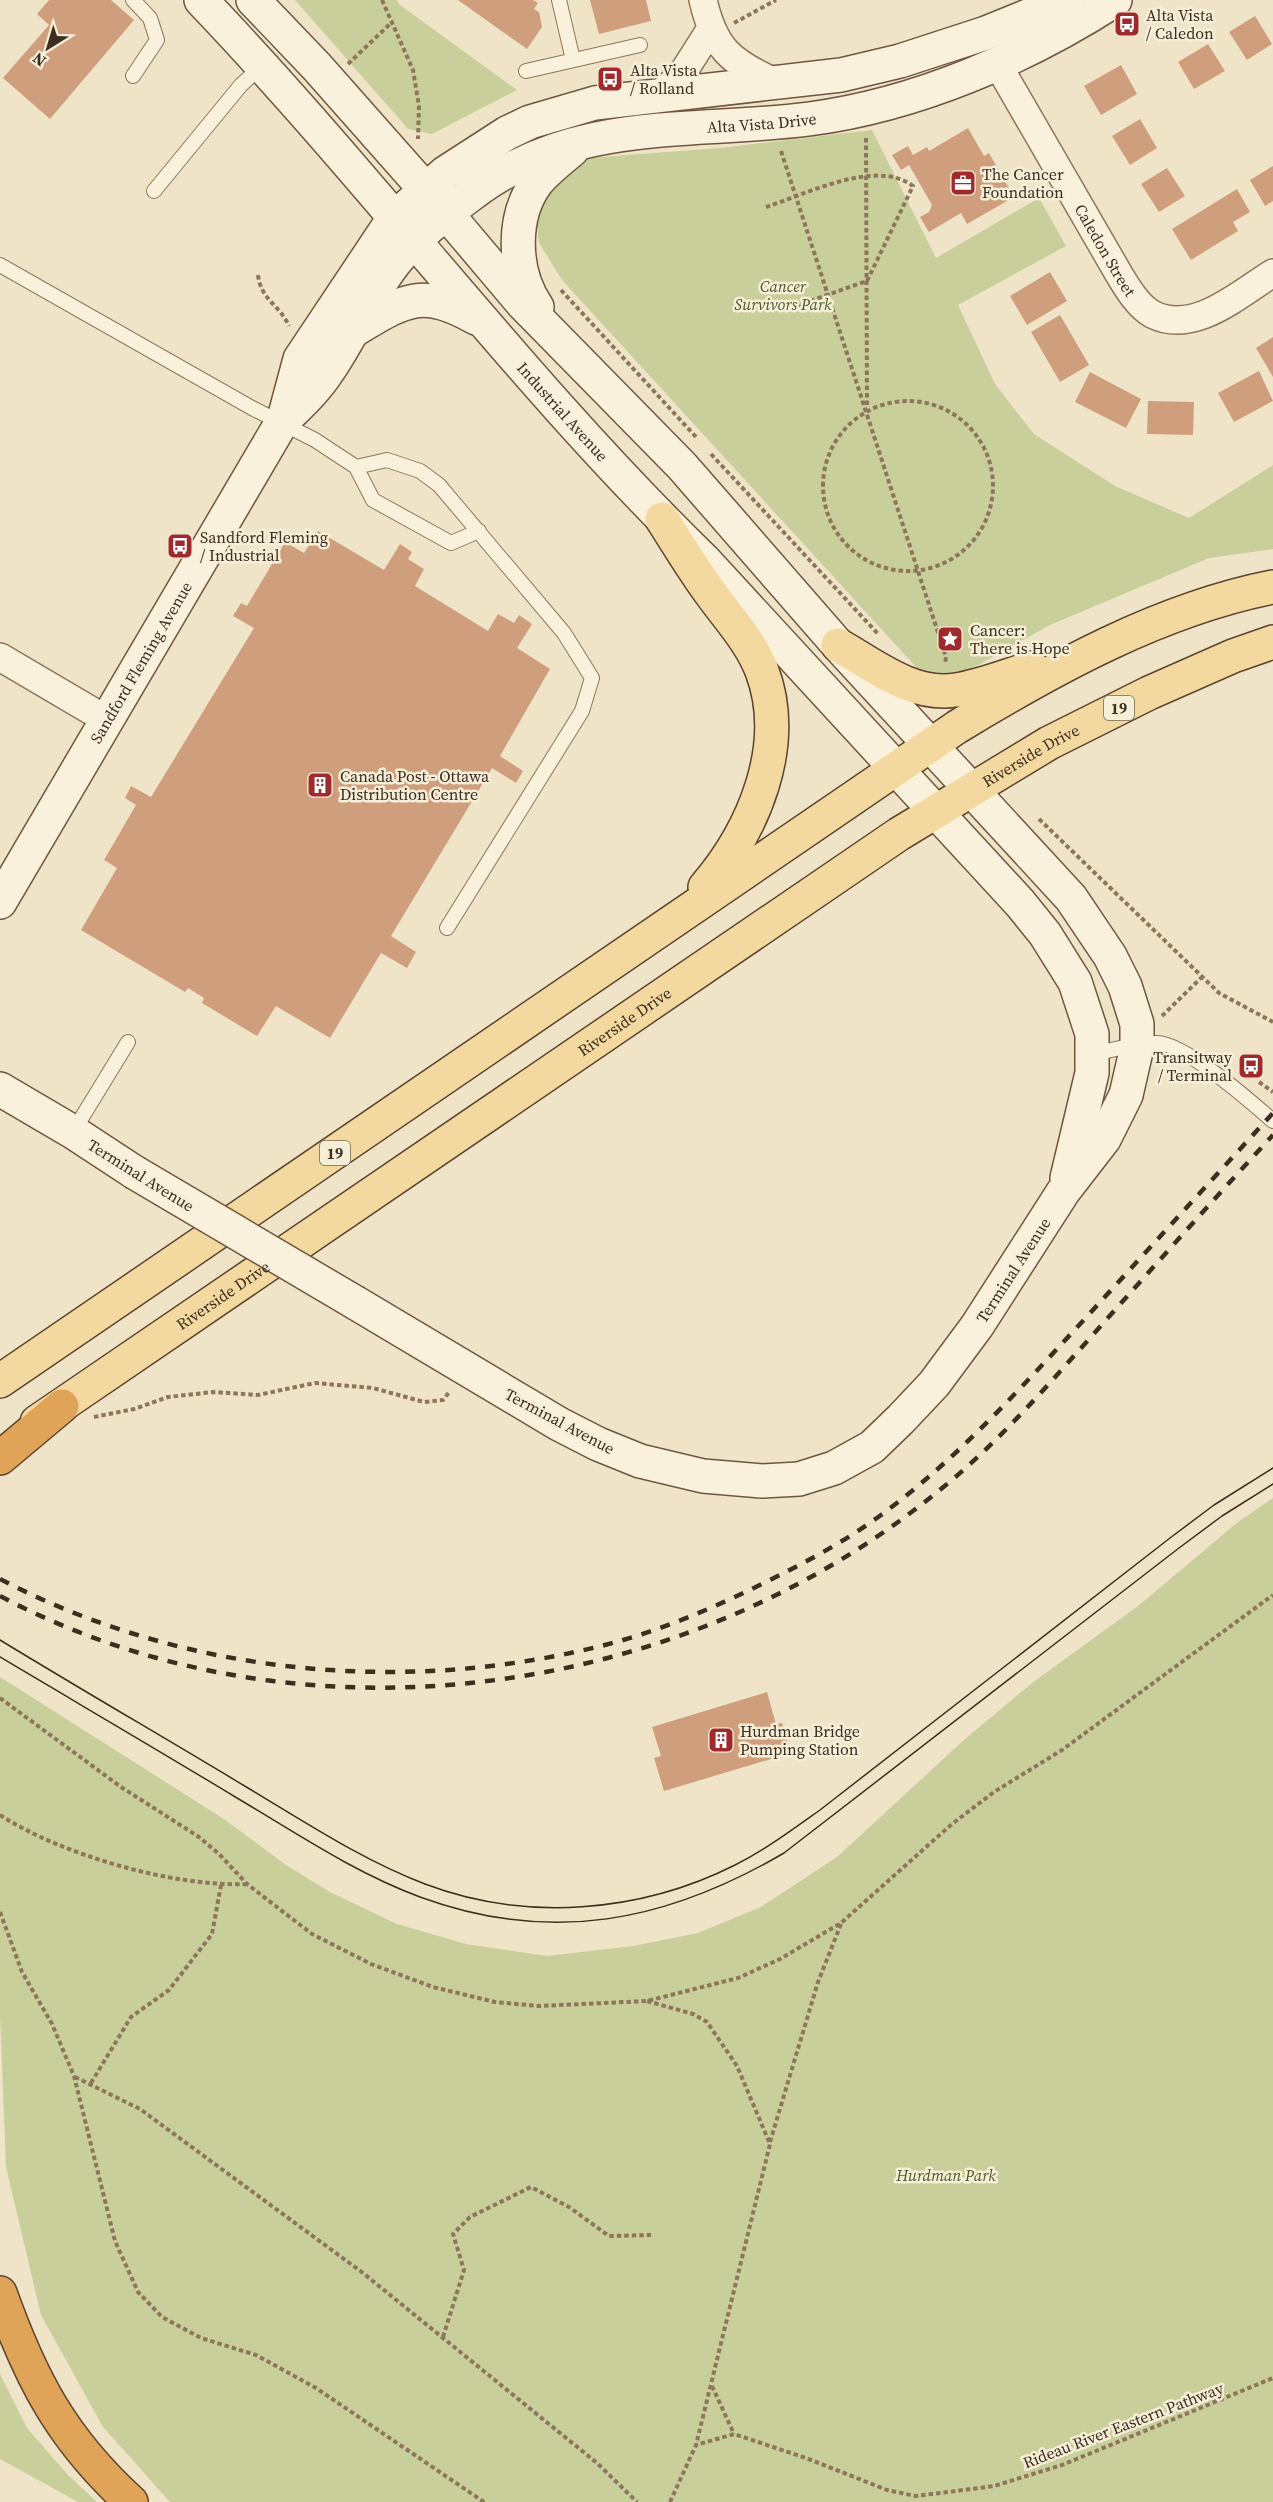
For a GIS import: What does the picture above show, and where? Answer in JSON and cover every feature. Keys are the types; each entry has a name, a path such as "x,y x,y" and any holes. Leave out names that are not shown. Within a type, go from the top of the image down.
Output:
{"highway":[{"path":"0,1458 76,1411"},
{"path":"0,2293 27,2362 52,2410 81,2451 131,2502"}],"main road":[{"path":"662,519 712,595 750,645 763,673 769,703 770,732 763,785 750,820 718,872 670,923"},
{"name":"19","path":"0,1381 932,744 1013,693 1109,645 1213,602 1273,587"},
{"name":"Riverside Drive","path":"0,1446 76,1411 899,834 1049,743 1149,693 1233,656 1273,642"},
{"path":"838,645 900,682 918,689 955,691 1109,645"}],"street":[{"name":"Industrial Avenue","path":"201,0 262,66 484,322 662,519 704,560 936,812"},
{"path":"254,0 425,189 523,304 682,466 838,645 973,790"},
{"path":"703,0 720,27 731,56 751,71 775,82"},
{"path":"404,230 425,189 481,147 530,122 595,103 841,75 900,61 986,33 1067,0"},
{"name":"Alta Vista Drive","path":"404,230 447,214 478,190 521,163 584,140 609,135 812,119 890,101 998,65 1088,18 1115,0"},
{"path":"659,95 682,75 720,27"},
{"name":"Caledon Street","path":"998,65 1120,276 1134,298 1152,314 1174,320 1198,318 1273,273"},
{"path":"576,359 535,303 524,281 518,244 523,211 537,183 584,140"},
{"name":"Sandford Fleming Avenue","path":"0,902 282,422 327,374 394,264 404,230"},
{"name":"Sandford Fleming Avenue","path":"282,422 300,358 404,230"},
{"path":"354,330 392,307 411,300 437,300 452,305 484,322"},
{"path":"0,657 107,720"},
{"name":"Terminal Avenue","path":"0,1089 73,1132 134,1172 568,1429 640,1461 703,1476 762,1481 799,1479 834,1468 872,1447 934,1384 977,1326 1063,1192 1104,1139 1126,1095 1137,1047 1137,1024 1125,986 1093,928 1046,869 973,790"},
{"name":"Terminal Avenue","path":"936,812 1020,903 1063,961 1086,1008 1094,1054 1087,1099 1063,1192"}],"lane":[{"path":"133,0 150,18 157,40 133,75"},
{"path":"559,0 573,60"},
{"path":"526,70 640,45"},
{"path":"154,191 241,85 262,66"},
{"path":"0,265 252,408 282,422 356,467 373,500 420,528 451,543 479,531"},
{"path":"356,467 387,460 420,471 439,484 564,633 592,678 582,711 447,928"},
{"path":"73,1132 128,1042"},
{"path":"1094,1054 1160,1043 1195,1059 1235,1088 1273,1121"}],"path":[{"path":"382,0 413,70 419,106 418,140"},
{"path":"720,27 776,0"},
{"path":"347,65 392,24"},
{"path":"866,138 864,175 867,410"},
{"path":"782,151 795,198 919,571 946,657 945,667"},
{"path":"766,207 864,175 902,178 913,186 867,281 793,307"},
{"path":"258,275 260,289 285,316 300,358"},
{"path":"557,285 703,444"},
{"path":"920,401 945,409 967,424 976,434 993,473 992,503 981,530 962,552 948,561 919,571 892,569 864,559 843,539 828,515 824,501 824,475 831,449 846,427 867,410 893,402 920,401"},
{"path":"711,453 887,644"},
{"path":"1033,813 1219,993 1273,1022"},
{"path":"76,1411 98,1419 168,1397 213,1392 258,1395 315,1383 374,1389 424,1402 443,1400 467,1370"},
{"path":"0,1698 199,1838 219,1854 247,1884 312,1934 371,1964 433,1987 495,2002 539,2006 647,2001 738,1978 780,1959 841,1923 952,1824 994,1792 1062,1750 1273,1595"},
{"path":"0,1815 54,1842 134,1871 221,1885 247,1884"},
{"path":"91,2083 130,2017 169,1990 212,1934 221,1885"},
{"path":"0,1912 22,1972 52,2024 74,2076 115,2241 138,2292 162,2318 201,2338 256,2355 316,2388 484,2502"},
{"path":"670,2502 696,2445 770,2144 818,1982 841,1923"},
{"path":"647,2001 693,2014 707,2022 737,2066 770,2144"},
{"path":"74,2076 140,2109 363,2272 597,2463 637,2502"},
{"path":"443,2337 464,2270 453,2234 470,2217 531,2187 569,2207 609,2235 651,2235"},
{"name":"Rideau River Eastern Pathway","path":"734,2434 806,2458 887,2490 915,2496 994,2486 1062,2465 1273,2379"},
{"path":"696,2445 734,2434 712,2386"}],"green space":[{"path":"295,0 397,0 400,5 517,90 432,134 408,129"},
{"name":"Cancer Survivors Park","path":"872,130 936,258 1039,198 1066,246 958,305 995,384 1034,434 1115,486 1189,518 1273,465 1273,549 1209,558 1050,625 971,669 945,674 917,668 562,280 539,243 535,211 559,174 587,158 720,148"},
{"name":"Hurdman Park","path":"1273,1498 1273,2502 170,2502 103,2427 41,2315 6,2167 0,2014 0,1677 224,1819 286,1865 330,1892 397,1924 466,1944 547,1956 633,1946 698,1933 761,1907 837,1857 965,1739 1032,1683 1138,1606 1238,1522"},
{"path":"0,2374 27,2428 68,2475 97,2502 78,2502 0,2459"}],"building":[{"path":"49,0 111,0 134,20 50,119 3,78 49,25 37,14"},
{"path":"458,0 533,0 538,3 534,9 539,12 542,27 527,49"},
{"path":"590,0 646,0 651,21 599,34"},
{"path":"1255,16 1272,44 1247,60 1229,32"},
{"path":"1208,44 1225,71 1194,89 1178,62"},
{"path":"1121,65 1137,94 1101,115 1084,86"},
{"path":"1140,119 1157,148 1130,165 1112,136"},
{"name":"The Cancer Foundation","path":"968,128 984,156 989,153 1014,197 967,224 961,213 929,232 920,217 929,212 932,205 909,165 901,170 892,155 908,146 913,155 927,147 929,151"},
{"path":"1273,166 1273,201 1265,206 1250,180"},
{"path":"1167,168 1185,196 1159,212 1141,184"},
{"path":"1237,189 1250,212 1233,222 1238,231 1191,260 1172,229"},
{"path":"1050,272 1067,301 1027,325 1010,296"},
{"path":"1060,315 1089,365 1060,382 1031,332"},
{"path":"1273,337 1273,377 1256,348"},
{"path":"1259,371 1273,401 1234,422 1218,393"},
{"path":"1090,372 1141,399 1126,428 1075,402"},
{"path":"1148,401 1194,402 1193,435 1147,434"},
{"name":"Canada Post - Ottawa Distribution Centre","path":"318,531 384,570 400,544 412,552 408,559 424,569 415,586 488,631 498,614 514,623 519,615 532,624 517,648 550,669 500,756 523,771 516,783 492,768 391,936 416,952 407,968 381,953 330,1038 276,1006 257,1036 202,1003 204,998 188,988 185,992 81,930 117,868 104,860 136,805 125,798 131,786 151,797 254,628 233,616 241,603 247,606 285,542 304,553"},
{"name":"Hurdman Bridge Pumping Station","path":"767,1692 776,1724 782,1723 791,1753 664,1791 654,1758 661,1756 652,1727"}],"tram line":[{"path":"0,1640 334,1840 379,1864 425,1884 463,1896 502,1904 582,1907 622,1902 661,1894 699,1881 757,1853 820,1810 1214,1505 1273,1468"},
{"path":"0,1657 326,1852 396,1887 468,1912 516,1920 562,1922 607,1919 652,1910 696,1896 740,1877 784,1853 1179,1548 1222,1516 1273,1484"}],"railway":[{"path":"0,1579 71,1611 144,1637 219,1656 296,1667 374,1672 452,1670 529,1661 605,1645 669,1625 752,1589 828,1549 881,1515 935,1471 986,1424 1034,1374 1273,1113"},
{"path":"0,1596 116,1645 237,1676 361,1687 486,1681 609,1658 727,1617 839,1561 941,1489 962,1471 1042,1392 1273,1135"}],"place":[{"name":"Alta Vista / Caledon","path":"1127,24"},
{"name":"Alta Vista / Rolland","path":"610,79"},
{"name":"The Cancer Foundation","path":"963,183"},
{"name":"Sandford Fleming / Industrial","path":"180,546"},
{"name":"Cancer: There is Hope","path":"950,639"},
{"name":"Canada Post - Ottawa Distribution Centre","path":"320,785"},
{"name":"Transitway / Terminal","path":"1251,1066"},
{"name":"Hurdman Bridge Pumping Station","path":"721,1740"}]}
